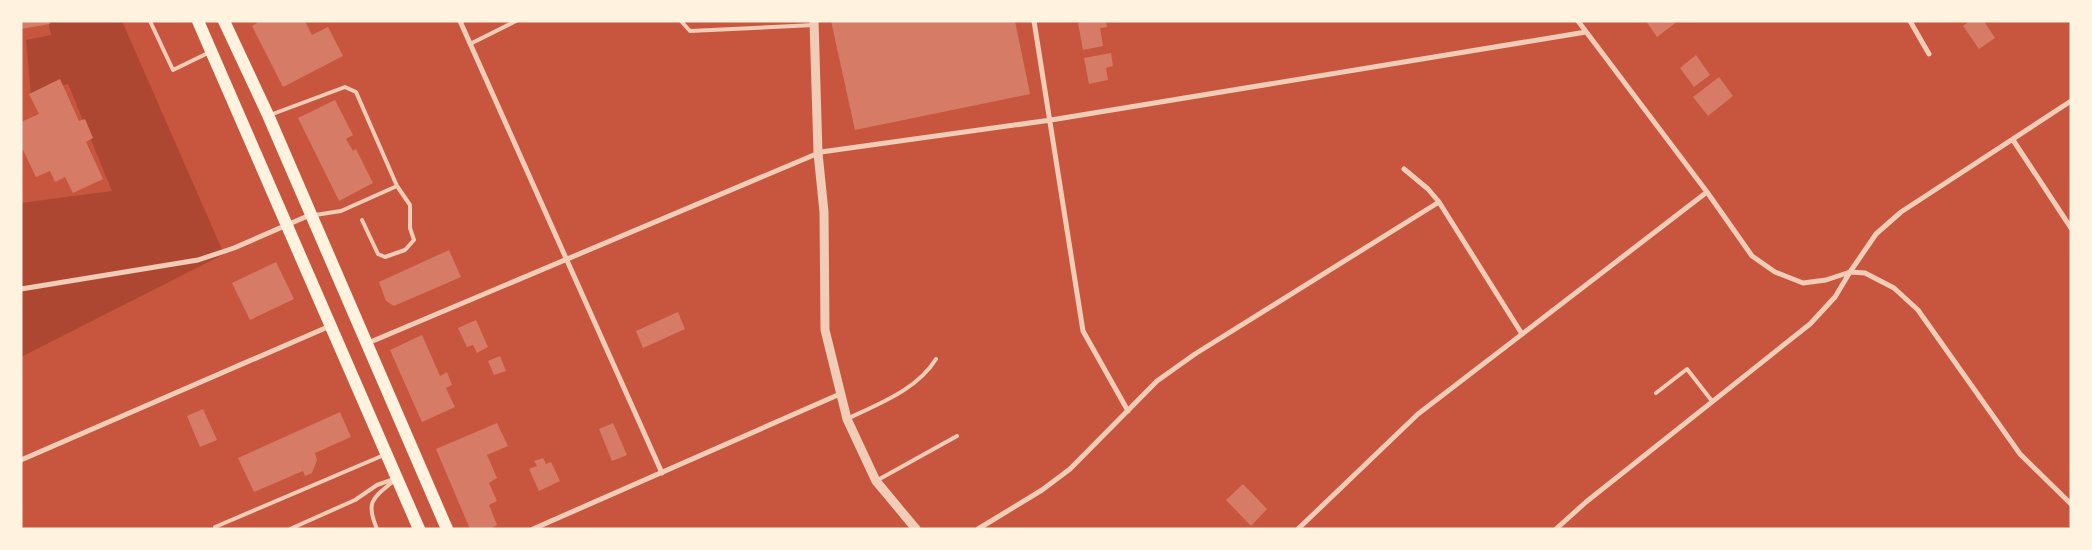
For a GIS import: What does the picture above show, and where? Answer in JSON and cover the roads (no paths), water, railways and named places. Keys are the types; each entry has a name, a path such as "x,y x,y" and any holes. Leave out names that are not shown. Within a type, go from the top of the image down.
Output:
{"main road":[{"path":"198,21 418,529"},
{"path":"224,21 268,116 447,529"}],"street":[{"path":"460,21 662,473"},
{"path":"1034,21 1083,331 1128,411"},
{"path":"1578,21 1707,192 1752,256 1775,272 1804,283 1826,280 1850,272 1865,273 1894,288 1918,310 2020,454 2071,504"},
{"path":"1910,21 1929,54"},
{"path":"814,23 818,153 824,212 825,330 846,419 876,481 916,529"},
{"path":"367,343 567,257 818,153 1050,120 1586,32"},
{"path":"1556,529 1586,502 1810,324 1835,298 1876,234 1901,212 2071,101"},
{"path":"2013,140 2071,228"},
{"path":"1404,169 1428,189 1438,202 1522,334"},
{"path":"1298,529 1418,414 1707,192"},
{"path":"978,529 1042,490 1070,470 1157,381 1195,354 1438,202"},
{"path":"21,289 198,260 224,252 311,215"},
{"path":"21,460 330,326"},
{"path":"533,529 840,394"}],"lane":[{"path":"150,21 173,70 210,52"},
{"path":"470,44 516,21"},
{"path":"681,21 690,31 814,23"},
{"path":"268,116 345,87 356,92 397,186 410,205 410,228 414,240 405,250 385,257 378,254 362,220"},
{"path":"311,215 341,211 397,186"},
{"path":"846,419 910,386 929,371 936,359"},
{"path":"1656,393 1687,369 1712,402"},
{"path":"876,481 957,436"},
{"path":"215,527 292,496 386,454"},
{"path":"290,529 355,500 377,485 396,479"},
{"path":"377,529 370,513 372,502 396,479"}]}
